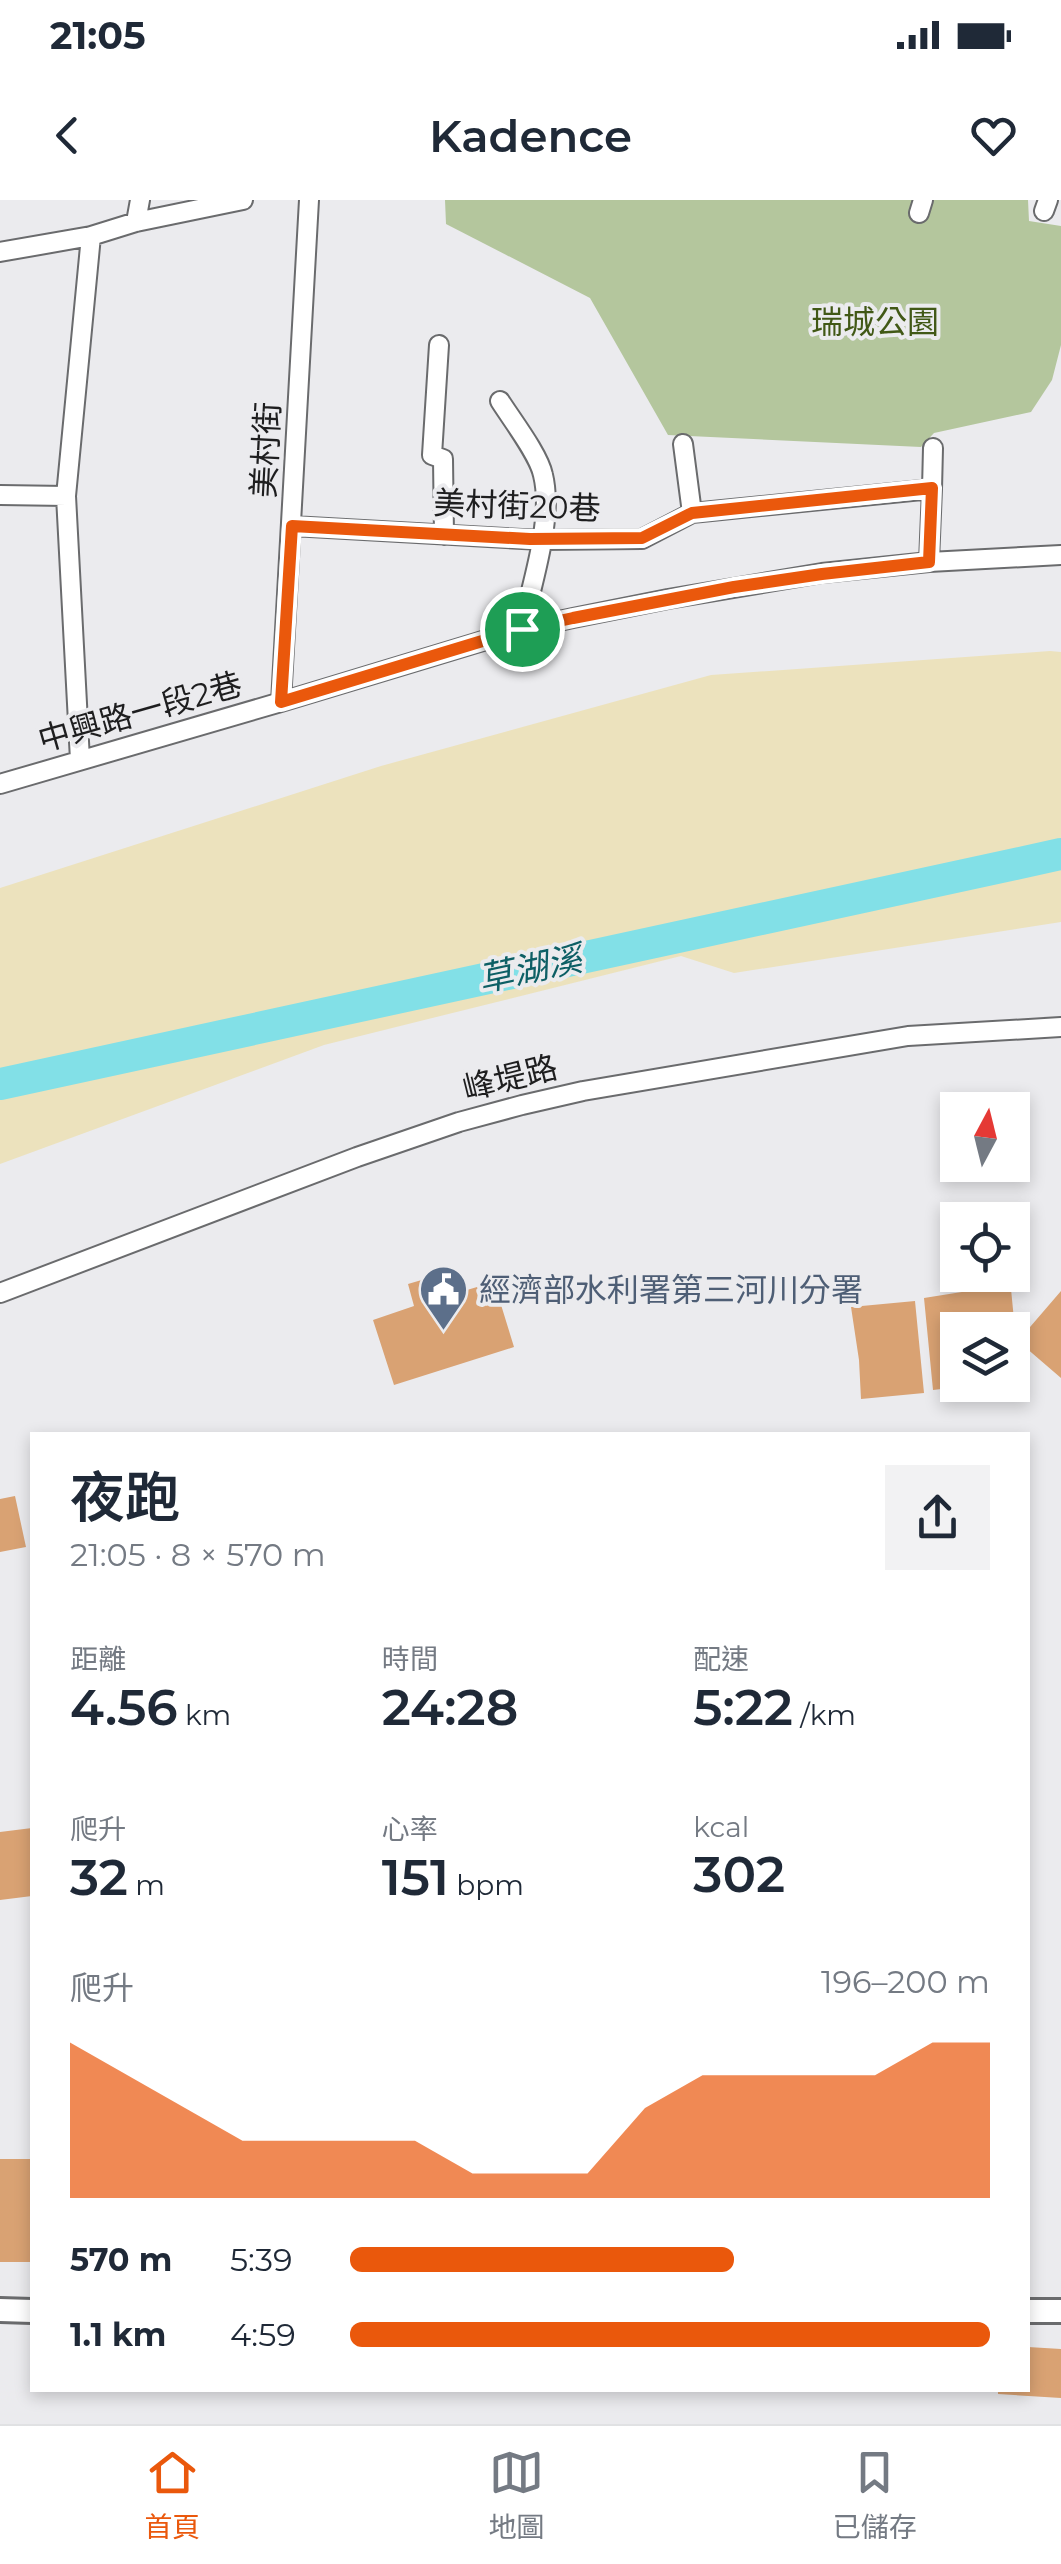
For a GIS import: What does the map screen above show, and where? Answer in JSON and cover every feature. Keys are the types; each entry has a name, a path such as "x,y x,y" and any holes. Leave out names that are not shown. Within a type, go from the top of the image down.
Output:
{"street":[{"path":"136,222 140,200"},
{"path":"0,252 91,236 136,222 242,200"},
{"name":"美村街","path":"281,702 309,200"},
{"path":"80,760 66,496 91,236"},
{"path":"439,345 432,455 443,460 444,535"},
{"path":"500,401 543,473 546,504 522,629"},
{"path":"683,444 692,513"},
{"path":"929,562 933,448"},
{"name":"美村街20巷","path":"292,526 541,540 642,538 692,513 932,488"},
{"path":"0,495 66,496"},
{"name":"中興路一段2巷","path":"0,784 522,629 734,587 822,574 929,562 1061,555"},
{"name":"峰堤路","path":"0,1292 357,1157 522,1104 908,1036 1061,1027"},
{"path":"0,2310 30,2310"},
{"path":"1030,2311 1061,2310"}],"green space":[{"name":"瑞城公園","path":"445,200 1028,200 1029,221 1061,226 1061,345 1052,380 1031,412 934,433 921,447 668,435 590,298 446,224"}],"sand":[{"path":"1061,652 1061,922 734,973 681,956 324,1045 0,1164 0,888 381,766 711,675"}],"building":[{"name":"經濟部水利署第三河川分署","path":"442,1274 450,1295 494,1282 514,1347 394,1385 373,1320 414,1306 408,1284"},
{"path":"1061,1291 1061,1378 1030,1351 1030,1327"},
{"path":"962,1292 1011,1292 1013,1312 940,1312 940,1389 933,1390 924,1298"},
{"path":"915,1301 924,1393 861,1399 851,1307"},
{"path":"15,1496 26,1547 0,1552 0,1499"},
{"path":"30,1828 30,1896 0,1900 0,1832"},
{"path":"0,2159 30,2159 30,2262 0,2262"},
{"path":"1030,2347 1061,2349 1061,2398 998,2394 1030,2392"}],"waterway":[{"name":"草湖溪","path":"0,1084 1061,854"}],"place":[{"name":"經濟部水利署第三河川分署","path":"444,1332"}],"route":[{"path":"932,488 929,562 734,587 522,629 281,702 292,526 530,539 642,538 692,513 932,488"}]}
